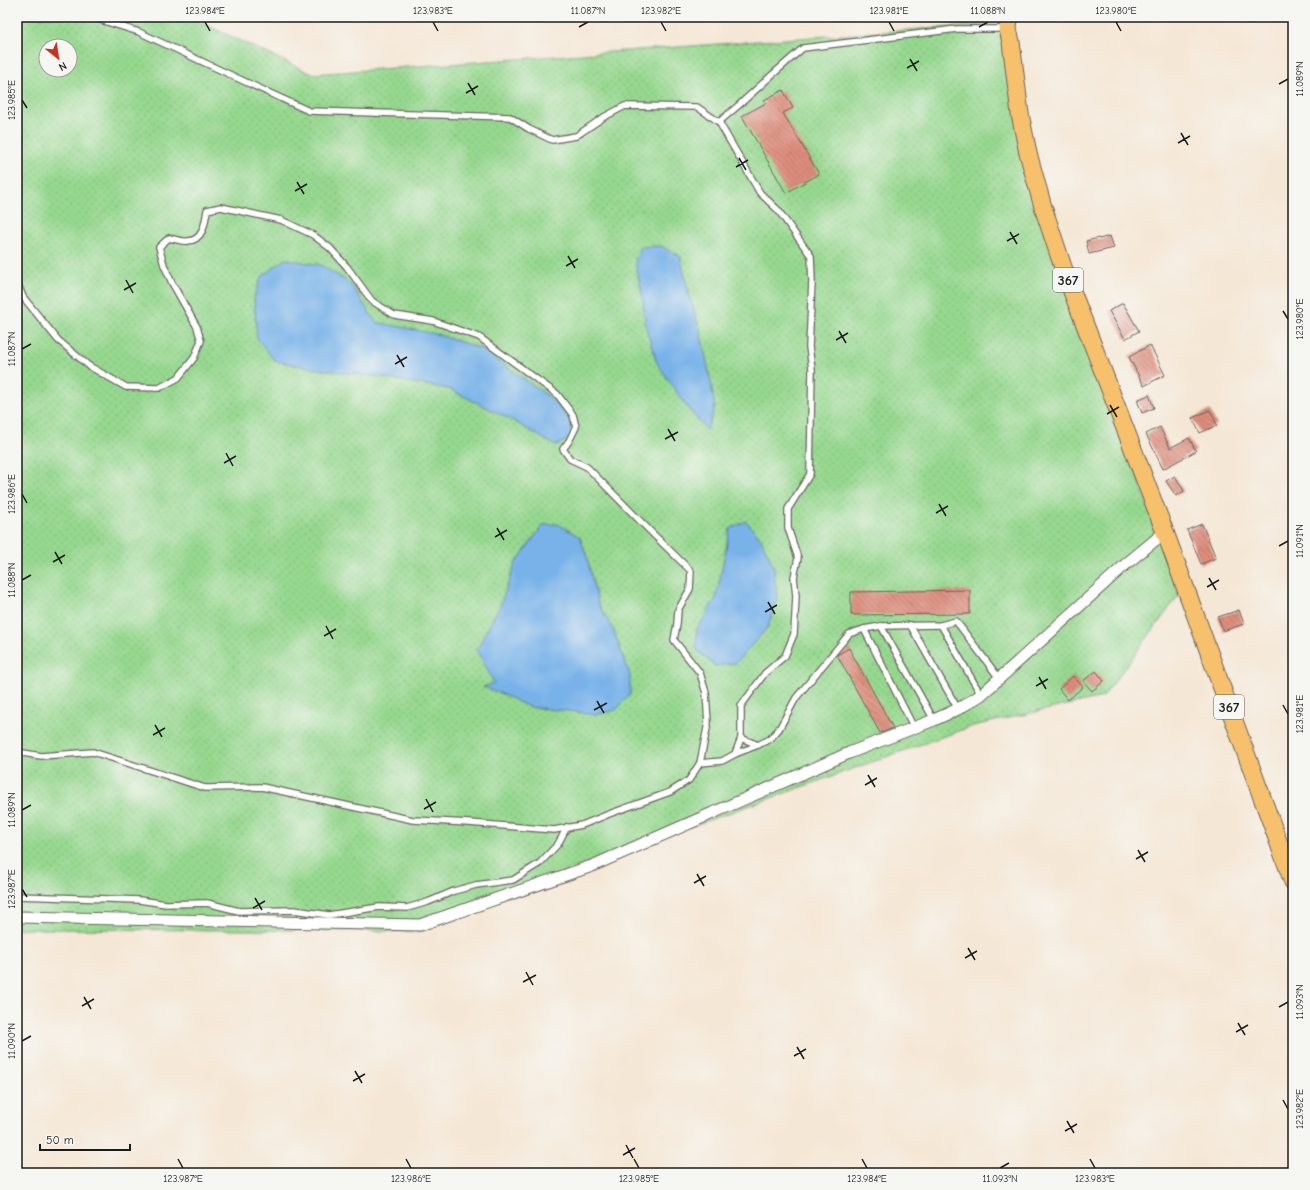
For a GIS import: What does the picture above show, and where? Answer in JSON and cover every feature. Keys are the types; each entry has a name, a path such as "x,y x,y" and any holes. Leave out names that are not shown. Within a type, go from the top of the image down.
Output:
{"main road":[{"name":"367","path":"1009,23 1020,114 1028,153 1043,207 1065,273 1165,532 1293,882"}],"street":[{"path":"17,917 420,925 592,866 849,753 934,720 958,709 981,695 1126,564 1165,532"}],"lane":[{"path":"91,17 139,32 309,111 510,117 529,129 552,140 576,136 604,117 625,106 697,107 719,122 760,193 778,210 811,256 812,282 809,347 812,369 810,474 788,509 788,528 798,558 794,577 796,596 794,634 785,656 764,673 742,706 741,738 734,754"},
{"path":"719,122 803,48 1009,23"},
{"path":"17,282 23,297 58,340 89,366 126,387 159,388 178,378 194,358 201,341 197,327 167,271 159,247 169,238 188,241 196,238 204,229 207,210 221,207 281,220 313,234 330,248 347,267 372,301 394,315 433,321 479,337 557,394 573,415 576,427 563,449 566,454 570,459 587,467 691,571 690,589 678,610 678,624 674,640 700,673 706,693 708,724 700,763 689,780 670,792 582,825 554,830 469,822 413,820 262,788 205,788 93,752 41,756 17,752"},
{"path":"700,763 722,761 734,754 770,739 779,729 796,698 848,634 864,629 881,626 941,625 956,621 999,678"},
{"path":"910,625 958,709"},
{"path":"941,625 981,695"},
{"path":"881,626 934,720"},
{"path":"864,629 914,728"},
{"path":"741,738 758,745"},
{"path":"17,896 132,900 166,904 207,903 239,911 294,910 329,915 378,906 406,908 476,885 513,880 540,863 558,844 567,827"}],"green space":[{"path":"17,17 189,17 312,74 1003,23 1031,170 1179,595 1103,697 973,726 580,866 421,931 17,929"}],"water":[{"path":"661,246 680,256 700,330 715,408 707,430 689,410 657,363 646,328 642,294 635,261 641,247"},
{"path":"285,259 321,265 350,283 376,322 436,334 482,349 551,398 570,420 572,437 556,446 510,419 449,389 379,377 317,369 275,361 257,338 254,298 261,277"},
{"path":"746,521 760,537 774,567 777,599 768,627 736,663 715,666 696,649 697,629 716,598 730,529"},
{"path":"558,524 580,537 587,557 598,603 613,629 630,675 630,694 616,710 595,715 529,707 483,687 494,683 477,649 501,603 515,564 543,525"}],"building":[{"path":"783,90 793,108 783,113 819,174 786,193 742,116 766,103 764,100"},
{"path":"1110,236 1114,248 1089,254 1086,241"},
{"path":"1123,303 1139,331 1125,339 1109,311"},
{"path":"1150,345 1165,375 1144,386 1129,357"},
{"path":"1149,395 1154,408 1142,413 1137,400"},
{"path":"1210,410 1217,425 1200,433 1192,418"},
{"path":"1160,427 1170,448 1189,438 1196,451 1163,469 1146,434"},
{"path":"1175,476 1184,491 1176,496 1166,481"},
{"path":"1202,524 1216,558 1201,564 1187,530"},
{"path":"970,590 970,614 851,615 851,592"},
{"path":"1239,610 1244,624 1223,631 1218,617"},
{"path":"849,648 893,728 880,733 837,655"},
{"path":"1096,671 1104,681 1092,691 1083,681"},
{"path":"1073,676 1083,687 1068,700 1059,689"}]}
